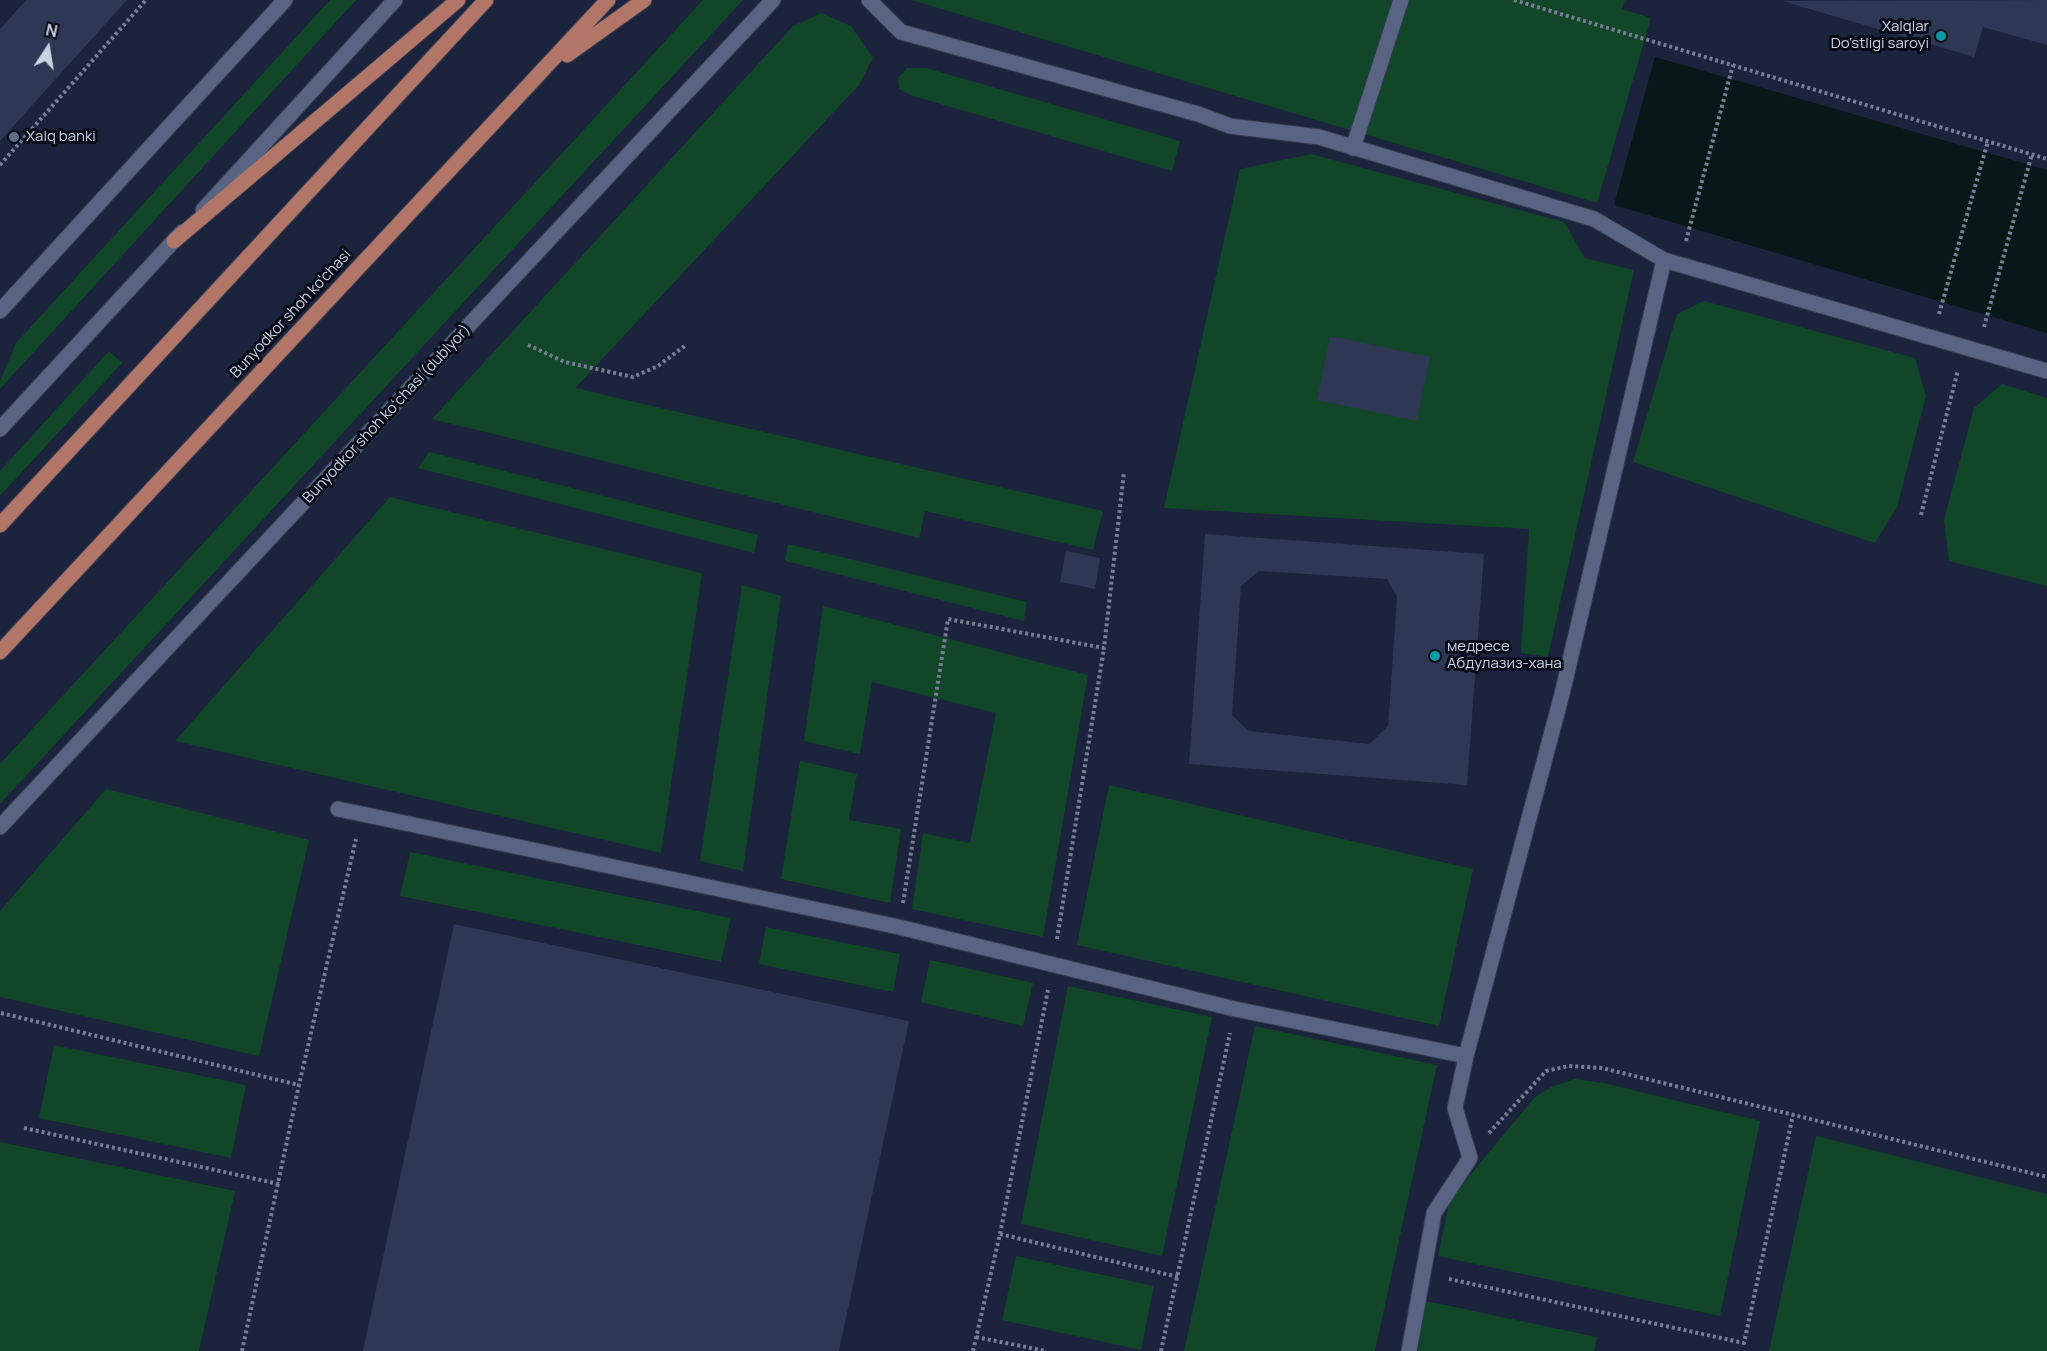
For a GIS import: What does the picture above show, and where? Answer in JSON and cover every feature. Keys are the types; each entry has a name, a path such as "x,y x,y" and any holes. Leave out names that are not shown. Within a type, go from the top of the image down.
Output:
{"main road":[{"path":"174,241 458,0"},
{"path":"0,525 486,0"},
{"name":"Bunyodkor shoh ko'chasi","path":"0,652 608,0"},
{"path":"540,74 644,0"}],"street":[{"path":"0,311 285,0"},
{"path":"0,429 395,0"},
{"name":"Bunyodkor shoh koʻchasi (dublyor)","path":"0,827 773,0"},
{"path":"869,0 901,32 1198,114 1230,126 1319,137 1593,219 1664,260 2047,370"},
{"path":"1353,148 1401,0"},
{"path":"1409,1351 1425,1274 1434,1213 1470,1158 1455,1107 1466,1056 1562,694 1664,260"},
{"path":"338,809 899,927 1235,1009 1466,1056"}],"path":[{"path":"0,165 146,0"},
{"path":"1514,0 2047,159"},
{"path":"1680,265 1733,65"},
{"path":"1933,337 1988,141"},
{"path":"1921,515 2032,154"},
{"path":"528,345 565,362 633,377 658,366 686,345"},
{"path":"973,1351 1000,1234 1052,966 1104,648 1124,472"},
{"path":"899,927 948,619 1104,648"},
{"path":"242,1351 299,1085 362,814"},
{"path":"1161,1351 1235,1009"},
{"path":"1,1013 299,1085"},
{"path":"1470,1158 1494,1126 1546,1071 1569,1065 1602,1068 2047,1178"},
{"path":"1425,1274 1744,1343 1793,1114"},
{"path":"24,1128 279,1184"},
{"path":"1000,1234 1178,1277"},
{"path":"976,1337 1046,1351"}],"green space":[{"path":"330,0 356,0 0,389 0,381 16,343"},
{"path":"703,0 743,0 0,804 0,764"},
{"path":"911,0 1625,0 1622,9 1651,18 1597,203"},
{"path":"821,13 851,26 873,58 859,85 575,388 1103,511 1093,550 925,511 919,538 432,419 793,26"},
{"path":"907,68 926,68 1180,141 1172,171 913,96 899,89 898,78"},
{"path":"1311,154 1564,222 1585,258 1634,270 1548,657 1521,653 1529,529 1164,508 1240,169"},
{"path":"1704,301 1915,358 1926,396 1897,507 1875,543 1633,462 1677,314"},
{"path":"109,351 122,363 0,496 0,471"},
{"path":"2002,384 2047,398 2047,586 1949,561 1944,520 1974,408"},
{"path":"429,452 758,535 754,553 418,468"},
{"path":"390,497 702,573 661,853 175,741"},
{"path":"788,544 1027,602 1024,621 785,561"},
{"path":"742,585 781,596 743,871 700,861"},
{"path":"823,606 1088,675 1043,937 912,909 923,833 970,843 996,713 872,682 860,754 804,741"},
{"path":"800,761 857,774 849,820 901,829 890,903 781,879"},
{"path":"1109,785 1473,869 1439,1026 1077,945"},
{"path":"106,789 309,840 259,1056 0,997 0,911"},
{"path":"410,852 731,918 721,962 400,896"},
{"path":"766,927 900,954 893,992 759,964"},
{"path":"930,960 1033,983 1023,1026 921,1002"},
{"path":"1068,986 1212,1017 1162,1256 1021,1224"},
{"path":"1255,1026 1437,1065 1375,1351 1184,1351"},
{"path":"54,1045 246,1085 231,1158 39,1118"},
{"path":"1575,1079 1604,1083 1760,1121 1720,1316 1438,1256 1450,1199 1535,1097 1551,1087"},
{"path":"1816,1136 2047,1194 2047,1351 1769,1351"},
{"path":"0,1142 235,1191 199,1351 0,1351"},
{"path":"1016,1256 1154,1286 1141,1350 1002,1320"},
{"path":"1426,1301 1597,1337 1594,1351 1418,1351"}],"shaded area":[{"path":"1655,57 2047,170 2047,333 1614,205"}],"building":[{"path":"26,0 127,0 0,141 0,29"},
{"name":"Xalqlar Do'stligi saroyi","path":"2047,0 2047,45 1983,27 1974,57 1782,1"},
{"path":"1330,336 1430,357 1417,421 1317,400"},
{"name":"медресе Абдулазиз-хана","path":"1205,534 1484,554 1467,785 1189,764","holes":["1259,571 1387,579 1397,597 1388,726 1369,744 1249,731 1232,715 1241,586"]},
{"path":"1066,551 1100,558 1095,589 1060,582"},
{"path":"454,924 909,1021 839,1351 363,1351"}],"place":[{"name":"Xalqlar Do'stligi saroyi","path":"1941,36"},
{"name":"Xalq banki","path":"14,137"},
{"name":"медресе Абдулазиз-хана","path":"1435,656"}]}
